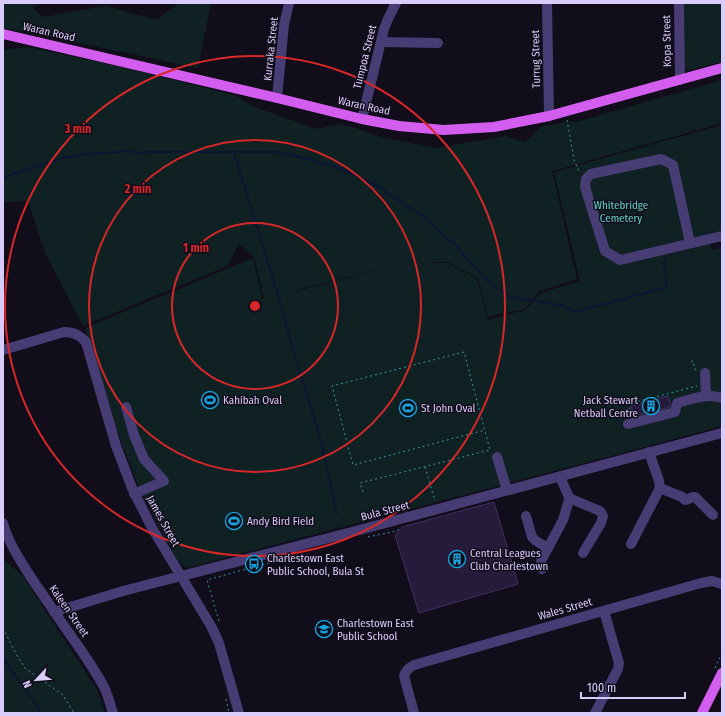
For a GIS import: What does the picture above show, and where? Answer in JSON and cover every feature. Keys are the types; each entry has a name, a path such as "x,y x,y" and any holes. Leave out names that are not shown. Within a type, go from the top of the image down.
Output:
{"main road":[{"name":"Waran Road","path":"3,34 362,119 399,126 444,130 494,127 549,116 722,68"},
{"path":"702,713 722,673"}],"street":[{"name":"Kurraka Street","path":"278,98 284,25 288,3"},
{"name":"Tumpoa Street","path":"362,119 386,24 396,3"},
{"name":"Turrug Street","path":"547,3 549,116"},
{"name":"Kopa Street","path":"679,3 680,80"},
{"path":"382,42 438,43"},
{"path":"690,243 673,165 661,159 591,174 586,179 585,188 605,251 620,260 722,236"},
{"name":"James Street","path":"3,350 64,332 79,335 86,342 116,446 134,494 152,528 215,634 219,643 239,713"},
{"path":"700,373 706,396"},
{"path":"631,423 674,412 677,404 706,396 710,395 722,398"},
{"path":"126,407 134,435 144,459 164,481 134,494"},
{"name":"Bula Street","path":"54,612 123,591 560,477 722,433"},
{"path":"631,544 660,488 649,452"},
{"path":"497,457 507,490"},
{"path":"542,569 541,562 563,520 569,498 560,477"},
{"path":"660,488 682,497 685,500 694,497 713,515"},
{"path":"569,498 600,511 603,516 601,523 583,553"},
{"path":"526,516 532,536 536,541 548,548"},
{"name":"Kaleen Street","path":"3,523 7,537 24,567 100,679 108,696 113,713"},
{"name":"Wales Street","path":"414,713 404,676 405,671 409,668 701,583 712,581 722,584"},
{"path":"595,713 618,669 619,663 604,610"}],"path":[{"path":"566,111 574,160 581,175 586,179"},
{"path":"363,492 360,483 490,450 485,430 464,352 332,386 353,465 485,430"},
{"path":"691,362 693,361 700,373"},
{"path":"628,404 699,385"},
{"path":"627,398 631,423"},
{"path":"425,466 437,509"},
{"path":"3,628 25,668 63,695 74,713"},
{"path":"225,698 229,713"}],"green space":[{"path":"3,3 39,3 33,8 42,17 106,6 156,20 180,3 211,3 198,68 3,28"},
{"path":"684,3 722,3 722,62 688,70 685,67"},
{"name":"Whitebridge Cemetery","path":"28,47 131,69 237,96 252,106 316,129 338,124 381,137 436,148 505,136 525,142 542,126 580,121 722,80 722,123 552,171 577,279 540,291 524,309 488,317 478,278 448,262 410,262 448,263 477,279 488,320 525,310 541,293 580,281 554,172 722,125 722,234 663,247 666,255 710,243 712,250 722,248 722,426 186,568 175,557 140,491 116,428 85,328 253,258 262,298 264,298 254,257 239,244 227,266 83,326 45,253 28,201 3,202 3,50","holes":["410,262 297,291 296,292 296,290"]},
{"path":"3,559 22,575 98,691 105,713 3,713"}],"building":[{"name":"Jack Stewart Netball Centre","path":"668,396 670,407 634,416 631,406"},
{"name":"Central Leagues Club Charlestown","path":"494,502 518,584 419,613 395,535 402,527"}],"waterway":[{"path":"3,178 62,158 87,154 129,151 137,153 275,152 292,155 337,167 383,189 388,194 422,215 453,242 490,284 510,297 560,305 575,312 667,287 664,265 665,257"},
{"path":"234,153 320,437 337,514"},
{"path":"3,658 42,713"}],"place":[{"name":"Kahibah Oval","path":"210,400"},
{"name":"Jack Stewart Netball Centre","path":"651,406"},
{"name":"St John Oval","path":"408,408"},
{"name":"Andy Bird Field","path":"234,521"},
{"name":"Central Leagues Club Charlestown","path":"457,559"},
{"name":"Charlestown East Public School, Bula St","path":"254,564"},
{"name":"Charlestown East Public School","path":"324,629"}]}
